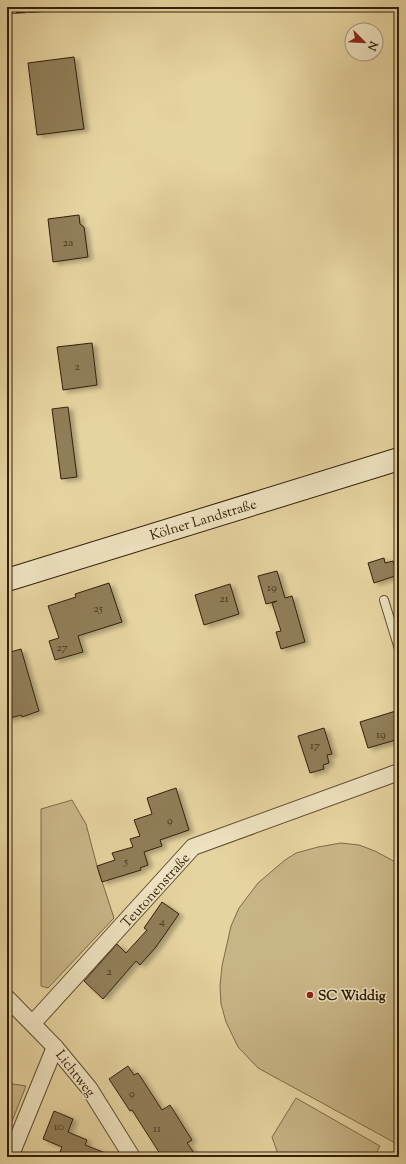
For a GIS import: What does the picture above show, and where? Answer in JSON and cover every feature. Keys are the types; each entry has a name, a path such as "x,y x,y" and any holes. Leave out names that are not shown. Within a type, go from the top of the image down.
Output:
{"main road":[{"name":"Kölner Landstraße","path":"7,580 399,459"}],"street":[{"name":"Teutonenstraße","path":"33,1024 194,847 399,772"},
{"name":"Lichtweg","path":"7,998 55,1047 90,1088 132,1157"},
{"path":"10,1157 55,1047"}],"lane":[{"path":"384,600 399,649"}],"shaded area":[{"path":"72,800 86,824 97,866 114,918 48,988 41,986 41,809"},
{"name":"SC Widdig","path":"341,843 359,845 375,851 399,864 399,1145 258,1068 238,1047 226,1022 221,1004 220,986 222,966 231,926 239,908 258,883 285,860 296,853"},
{"path":"7,1083 26,1086 7,1134"},
{"path":"296,1098 380,1146 374,1157 279,1157 272,1137"}],"building":[{"path":"74,57 84,129 37,135 28,63"},
{"path":"79,215 80,224 84,227 88,257 53,262 48,219"},
{"path":"92,343 97,385 63,390 57,347"},
{"path":"68,407 77,477 61,479 52,409"},
{"path":"384,558 385,563 393,561 398,575 374,583 368,563"},
{"path":"277,571 285,598 292,596 305,642 281,649 276,632 281,631 272,603 277,601 266,604 258,576"},
{"path":"109,583 122,622 78,636 83,652 55,660 49,641 59,638 48,606 76,597 75,594"},
{"path":"230,584 239,614 204,625 195,595"},
{"path":"21,649 39,711 22,717 21,715 7,719 7,653"},
{"path":"399,710 399,739 368,748 360,722"},
{"path":"324,728 332,754 327,755 329,763 323,765 324,769 310,773 298,736"},
{"path":"176,788 189,830 160,840 162,846 144,852 148,865 140,868 141,870 102,882 97,866 115,860 112,853 133,847 130,839 140,836 134,820 152,814 147,798"},
{"path":"162,902 179,914 156,947 140,965 136,961 103,999 84,981 117,944 126,953 147,930 144,928"},
{"path":"128,1066 134,1075 138,1073 162,1110 170,1105 192,1140 187,1143 197,1157 162,1157 132,1110 130,1111 109,1079"},
{"path":"54,1111 73,1119 68,1132 87,1140 85,1145 113,1157 58,1157 62,1147 43,1139"}],"railway":[{"path":"7,12 89,7"}],"place":[{"name":"SC Widdig","path":"310,995"}]}
